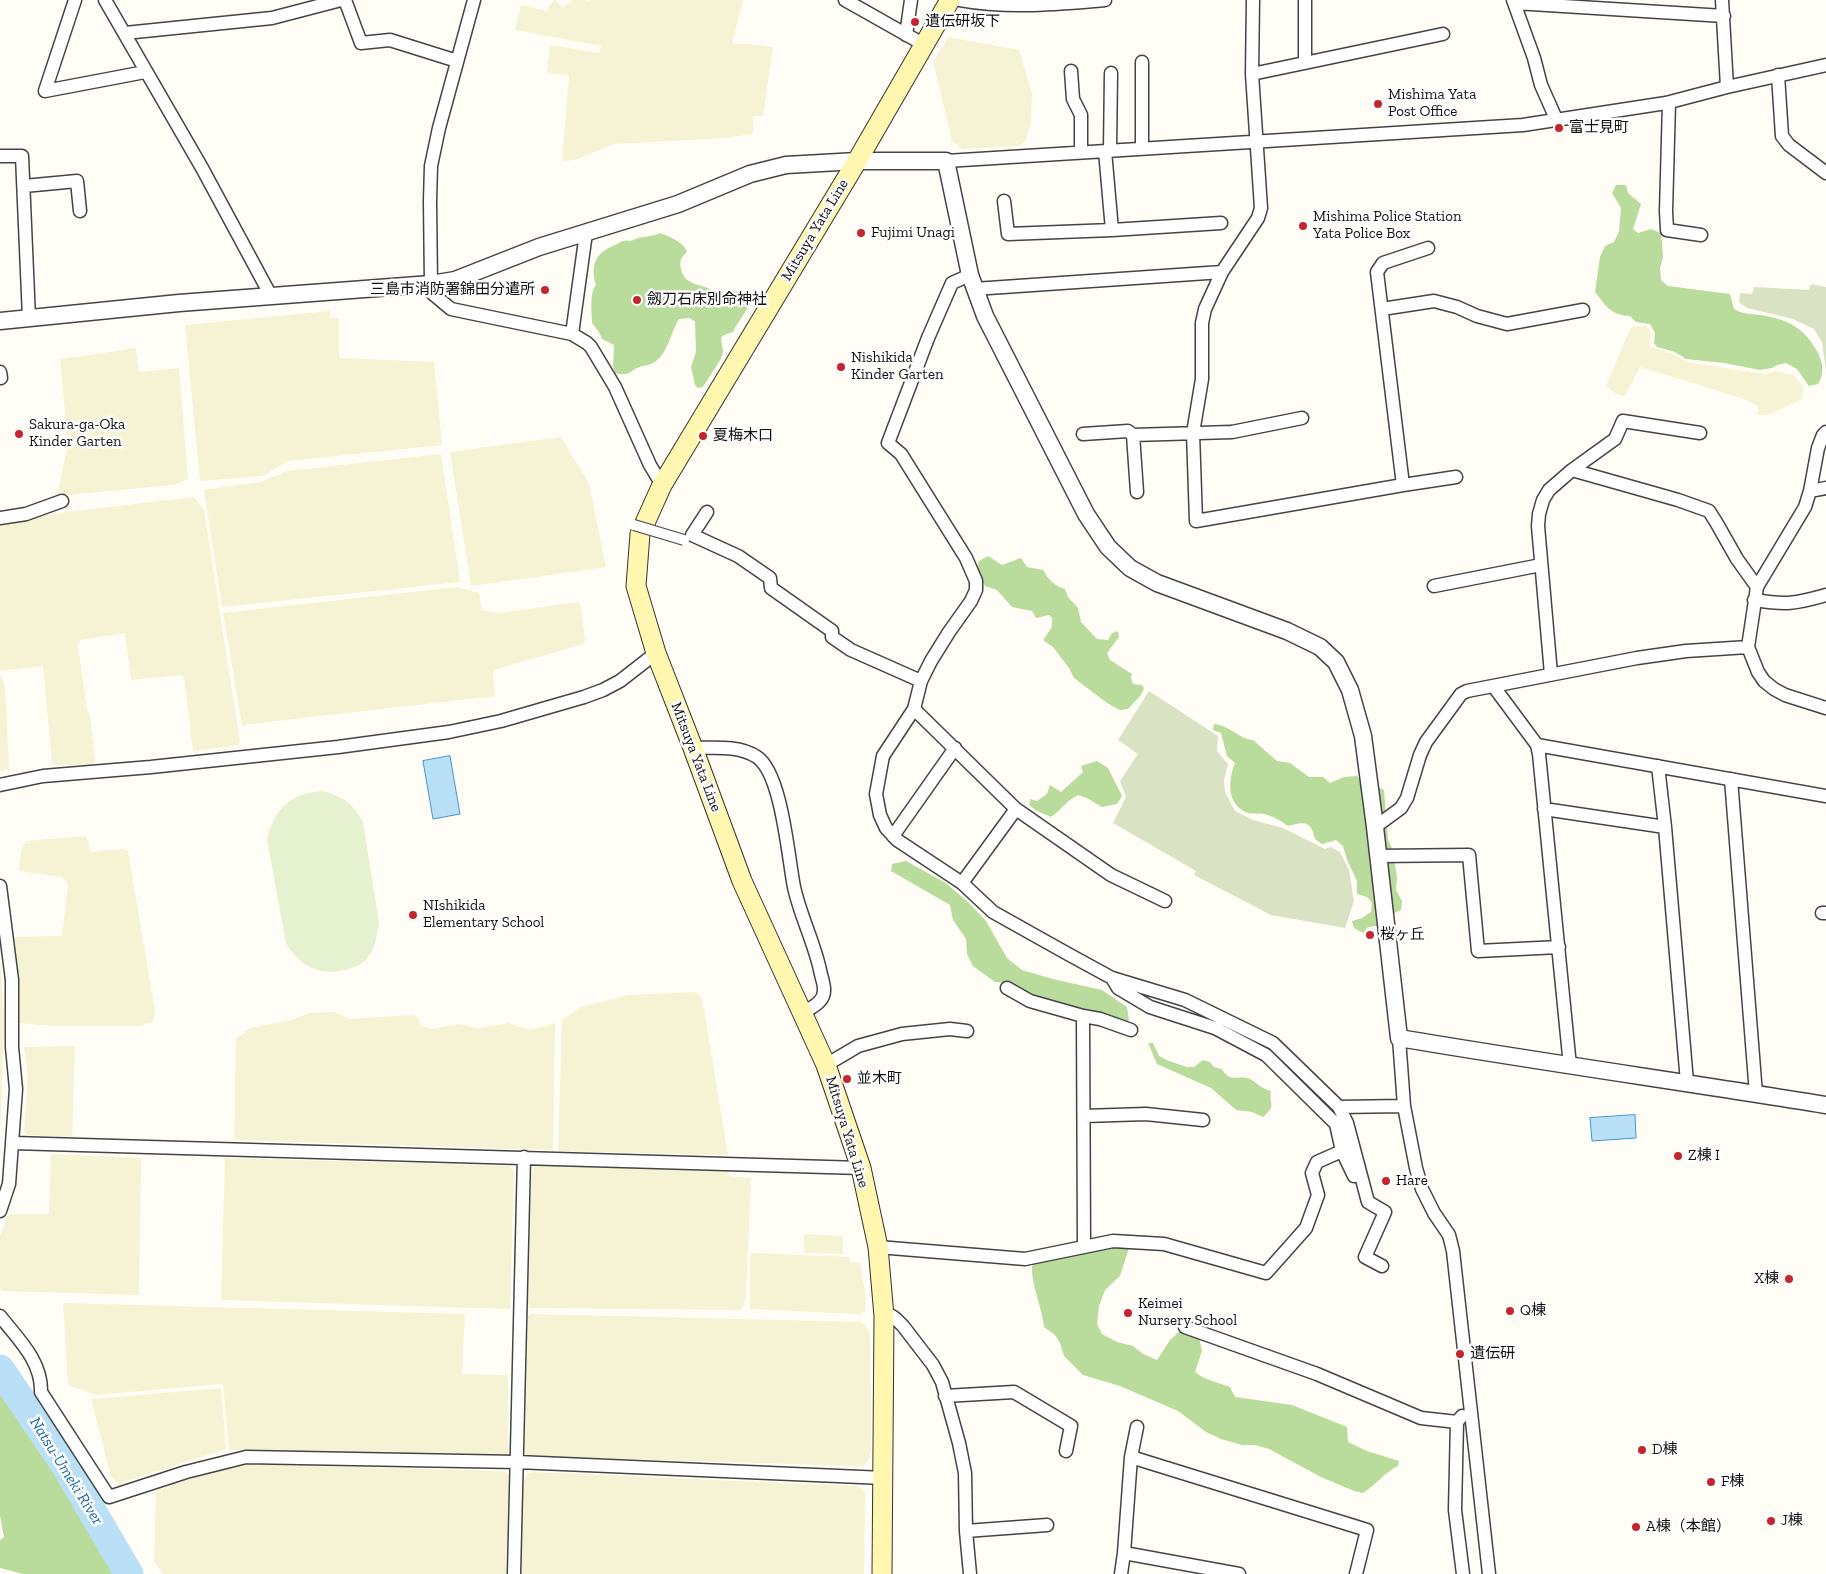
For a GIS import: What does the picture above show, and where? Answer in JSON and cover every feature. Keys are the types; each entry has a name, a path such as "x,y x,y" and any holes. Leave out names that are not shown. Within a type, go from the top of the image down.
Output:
{"main road":[{"name":"Mitsuya Yata Line","path":"882,1574 884,1316 878,1247 861,1168 826,1064 742,881 694,748 656,653 636,586 640,534 662,485 857,161 915,39 950,0"}],"street":[{"path":"75,0 45,91 145,72"},
{"path":"106,0 145,72 202,168 271,296"},
{"path":"125,33 272,18 341,0"},
{"path":"345,0 361,43 390,40 457,61"},
{"path":"474,0 431,166 431,284 433,294 451,309 572,334 591,347 615,387 650,465 662,485"},
{"path":"846,0 915,39"},
{"path":"911,0 915,39"},
{"path":"960,0 995,6 1018,6 1105,0"},
{"path":"1253,0 1252,74 1261,208 1258,218 1222,272 1207,304 1202,323 1202,379 1193,433 1196,521 1456,477"},
{"path":"1305,0 1305,63"},
{"path":"1722,0 1727,87"},
{"path":"1557,121 1537,74 1534,58 1514,2 1724,16"},
{"path":"1252,74 1443,34"},
{"path":"1142,62 1142,148"},
{"path":"0,321 271,296 431,284 455,280 539,247 678,204 750,174 786,165 857,161 946,161 1523,125 1669,103 1727,87 1826,65"},
{"path":"1071,70 1073,99 1081,115 1081,152"},
{"path":"1111,72 1107,150 1112,230"},
{"path":"1778,75 1782,136 1789,144 1826,173"},
{"path":"1669,103 1667,230 1700,234"},
{"path":"0,156 22,156 28,318"},
{"path":"946,161 972,282 985,316 1086,514 1108,547 1130,568 1157,583 1287,631 1320,647 1336,662 1350,690 1363,736 1375,827 1399,1038 1404,1106 1422,1189 1449,1235 1453,1251 1489,1574"},
{"path":"24,186 77,181 80,211"},
{"path":"1004,202 1008,234 1221,223"},
{"path":"572,334 586,232"},
{"path":"1403,485 1377,277 1379,268 1383,263 1428,248"},
{"path":"1222,272 952,283 928,338 888,443 901,454 966,558 976,581 976,590 921,681 914,709 883,756 876,794 880,815 886,828 893,836 962,883 993,912 1112,978 1185,1000 1273,1043 1339,1107 1347,1123 1368,1202 1385,1212 1365,1257 1382,1266"},
{"path":"1382,309 1434,301 1507,324 1583,310"},
{"path":"0,372 1,378"},
{"path":"1083,434 1128,431 1133,435 1232,432 1302,418"},
{"path":"1552,674 1538,526 1544,500 1549,490 1572,470 1614,439 1623,421 1700,433"},
{"path":"1826,432 1818,448 1805,507 1757,587 1748,647 1752,662 1764,681 1785,695 1826,708"},
{"path":"1133,435 1137,492"},
{"path":"1572,470 1678,500 1708,511 1737,559 1757,587"},
{"path":"1810,490 1826,488"},
{"path":"0,518 26,514 62,501"},
{"path":"707,512 692,535 738,556 770,578 771,588 832,631 832,637 851,650 921,681"},
{"path":"634,525 684,540"},
{"path":"1434,586 1541,565"},
{"path":"1754,600 1789,604 1826,595"},
{"path":"1375,827 1401,808 1407,798 1420,755 1426,742 1461,694 1467,691 1647,657 1686,651 1748,647"},
{"path":"0,785 43,776 151,767 338,747 449,732 501,721 604,690 620,681 656,653"},
{"path":"1494,687 1537,745 1570,1066"},
{"path":"914,709 1016,809 1111,875 1165,901"},
{"path":"1537,745 1826,796"},
{"path":"694,748 727,748 743,751 757,757 769,772 782,812 794,888 815,947 824,989 820,1002 803,1013"},
{"path":"893,836 955,748"},
{"path":"1658,766 1687,1082"},
{"path":"1731,779 1756,1094"},
{"path":"962,883 1016,809"},
{"path":"1544,809 1665,827"},
{"path":"1378,856 1469,855 1478,951 1559,947"},
{"path":"0,886 12,980 12,1047 16,1089 9,1184 0,1211"},
{"path":"1112,978 1118,988 1150,1007 1215,1028 1266,1055 1336,1124 1342,1152 1355,1179 1364,1187"},
{"path":"1007,988 1030,1001 1100,1019 1132,1030"},
{"path":"1083,1016 1084,1246"},
{"path":"826,1064 858,1046 902,1034 950,1029 967,1031"},
{"path":"1399,1038 1826,1105"},
{"path":"1339,1107 1404,1106"},
{"path":"1084,1116 1146,1114 1203,1120"},
{"path":"13,1143 861,1168"},
{"path":"878,1247 1025,1259 1113,1241 1164,1244 1266,1273 1306,1228 1318,1195 1312,1173 1317,1162 1342,1152"},
{"path":"514,1574 524,1157"},
{"path":"0,1316 35,1362 41,1376 41,1392 109,1497 186,1472 246,1457 517,1462 884,1478"},
{"path":"884,1316 896,1318 933,1365 942,1382 959,1443 965,1473 966,1531 970,1574"},
{"path":"1185,1327 1317,1374 1421,1418 1457,1422"},
{"path":"945,1396 1014,1392 1071,1426 1066,1451"},
{"path":"1463,1574 1455,1510 1457,1422 1470,1409"},
{"path":"1121,1574 1131,1457 1136,1427"},
{"path":"1131,1457 1367,1530 1356,1574"},
{"path":"966,1531 1046,1525"},
{"path":"1124,1553 1239,1574"}],"shaded area":[{"path":"554,0 563,7 573,0 586,0 588,2 589,0 743,0 732,44 773,47 763,116 753,116 753,134 726,138 614,144 575,160 562,161 569,75 547,73 550,45 599,53 601,46 515,30 521,5 546,11"},
{"path":"948,37 1019,50 1032,94 1031,123 1026,140 1019,146 962,149 952,141 933,62"},
{"path":"330,311 330,318 339,318 339,358 434,362 442,445 288,461 263,476 200,481 185,325"},
{"path":"1646,326 1651,332 1649,346 1673,354 1687,362 1764,374 1776,371 1793,375 1804,387 1802,399 1768,415 1758,415 1758,406 1744,399 1640,367 1625,396 1616,394 1606,386 1631,327"},
{"path":"136,348 139,372 179,368 188,479 173,485 57,496 68,444 60,359"},
{"path":"561,437 589,483 606,567 471,586 450,452"},
{"path":"441,454 460,582 222,607 204,490 260,482 287,471"},
{"path":"194,497 204,510 240,742 238,745 193,751 184,677 181,675 131,680 125,633 80,640 78,645 95,760 92,765 54,765 52,763 43,666 0,671 0,524 66,512"},
{"path":"458,587 479,593 482,610 498,613 578,602 581,605 585,641 583,644 494,670 495,696 242,725 223,613"},
{"path":"0,674 5,686 9,769 0,771"},
{"path":"86,836 91,852 124,849 128,851 155,1012 153,1022 140,1026 54,1026 18,1023 18,970 13,937 62,936 68,883 62,877 19,871 21,851 26,841"},
{"path":"0,954 4,1023 0,1140"},
{"path":"696,992 702,998 728,1155 558,1151 562,1020 581,1007 629,995"},
{"path":"334,1012 349,1019 413,1015 418,1018 421,1026 433,1029 457,1024 478,1028 508,1023 530,1030 555,1023 553,1150 234,1140 236,1039 250,1028 292,1020 309,1013"},
{"path":"75,1046 72,1137 26,1135 24,1131 28,1075 24,1047"},
{"path":"51,1154 141,1158 139,1295 2,1291 0,1288 0,1235 9,1214 49,1214"},
{"path":"225,1158 509,1166 514,1172 510,1309 221,1300"},
{"path":"536,1164 727,1169 728,1176 751,1178 746,1298 743,1307 740,1310 529,1308 531,1176"},
{"path":"804,1234 843,1236 843,1254 804,1253"},
{"path":"752,1253 849,1257 850,1262 860,1263 866,1297 865,1311 859,1314 750,1309 750,1256"},
{"path":"63,1303 465,1314 462,1374 508,1375 508,1453 503,1458 229,1450 223,1384 96,1395 68,1385"},
{"path":"531,1314 862,1322 870,1335 871,1450 869,1458 865,1465 857,1466 528,1456 525,1453 528,1316"},
{"path":"221,1388 226,1449 118,1484 111,1477 91,1399"},
{"path":"229,1465 502,1471 508,1473 507,1574 163,1574 154,1562 156,1491"},
{"path":"533,1472 856,1486 865,1493 864,1574 521,1574 523,1483 527,1474"}],"green space":[{"path":"1616,185 1626,185 1628,193 1641,204 1633,229 1638,233 1651,229 1661,233 1663,257 1660,268 1661,280 1668,286 1730,294 1734,309 1737,311 1778,319 1800,330 1812,343 1822,363 1822,372 1818,384 1809,386 1797,369 1786,363 1760,370 1724,363 1686,359 1675,352 1657,347 1654,343 1655,333 1650,324 1636,322 1630,316 1613,312 1595,292 1600,257 1605,246 1614,242 1619,231 1621,208 1612,193"},
{"path":"660,233 676,240 685,248 687,252 680,264 683,275 690,282 715,292 730,291 743,293 751,299 733,332 721,338 723,352 721,359 703,387 698,388 695,385 691,367 696,352 695,322 690,318 679,319 664,352 656,361 625,374 615,373 613,367 614,345 602,339 592,323 592,293 596,285 594,267 598,257 607,249 621,242"},
{"path":"1811,284 1826,287 1826,370 1822,342 1814,329 1793,319 1747,308 1739,302 1740,293 1752,294 1754,287 1809,290"},
{"path":"988,556 1002,565 1021,558 1027,567 1043,570 1052,582 1065,589 1068,597 1078,608 1081,622 1097,639 1108,640 1112,633 1118,631 1119,637 1107,653 1110,660 1132,674 1133,684 1142,685 1144,688 1141,695 1128,709 1120,710 1107,703 1074,678 1053,647 1043,640 1052,627 1052,618 1049,615 1036,618 1032,611 1012,607 997,590 985,586 976,570 979,561"},
{"path":"1149,691 1218,736 1217,751 1228,764 1224,780 1225,792 1235,811 1253,820 1283,828 1325,849 1331,847 1340,852 1349,870 1354,901 1345,928 1271,915 1194,875 1196,871 1113,823 1126,797 1120,781 1138,754 1118,740"},
{"path":"1214,724 1225,727 1244,738 1253,740 1277,761 1290,763 1309,777 1323,777 1330,783 1344,777 1357,776 1366,783 1384,790 1388,840 1392,848 1397,877 1396,890 1402,901 1401,910 1380,919 1377,926 1368,927 1363,933 1354,928 1352,921 1362,918 1371,912 1372,903 1367,897 1357,894 1357,881 1343,846 1336,840 1322,844 1315,839 1311,829 1306,824 1299,823 1288,826 1271,816 1248,813 1241,809 1232,798 1230,784 1235,763 1227,756 1221,733 1213,730"},
{"path":"1097,761 1108,768 1122,796 1117,804 1102,807 1078,795 1051,817 1029,805 1030,799 1037,801 1047,794 1050,785 1061,792 1083,772 1081,766"},
{"path":"323,791 336,795 347,802 356,810 363,822 379,923 374,947 366,960 354,967 336,972 318,970 304,963 297,958 286,943 267,840 274,819 286,804 302,795"},
{"path":"906,861 946,883 970,904 986,921 1007,958 1022,970 1102,990 1127,1007 1129,1020 1124,1024 1057,1004 1010,983 995,982 973,966 967,954 966,939 953,920 950,905 891,871 892,864"},
{"path":"1148,1043 1153,1043 1159,1056 1169,1061 1187,1067 1194,1067 1203,1060 1210,1062 1214,1067 1222,1069 1228,1076 1250,1079 1271,1091 1272,1104 1270,1109 1263,1117 1252,1112 1236,1110 1211,1088 1157,1064"},
{"path":"1093,1248 1129,1248 1120,1276 1105,1290 1099,1306 1097,1324 1102,1334 1117,1342 1133,1346 1143,1354 1157,1360 1170,1340 1181,1330 1199,1337 1202,1351 1195,1372 1199,1375 1230,1387 1235,1397 1292,1405 1347,1427 1348,1442 1367,1451 1399,1461 1398,1466 1363,1493 1354,1491 1321,1477 1269,1449 1255,1445 1242,1445 1221,1439 1206,1432 1178,1411 1120,1386 1083,1375 1064,1356 1055,1335 1044,1327 1033,1281 1032,1266 1038,1261"},
{"path":"0,1383 7,1389 121,1574 23,1574 0,1568 0,1540 4,1537 0,1516"}],"water":[{"path":"450,756 460,814 433,819 423,761"},
{"path":"1635,1115 1636,1138 1592,1141 1590,1118"}],"waterway":[{"name":"Natsu-Umeki River","path":"0,1369 64,1463 129,1574"}],"place":[{"name":"遺伝研坂下","path":"915,22"},
{"name":"Mishima Yata Post Office","path":"1378,104"},
{"name":"富士見町","path":"1559,128"},
{"name":"Mishima Police Station Yata Police Box","path":"1303,226"},
{"name":"Fujimi Unagi","path":"861,233"},
{"name":"三島市消防署錦田分遣所","path":"545,290"},
{"name":"劔刀石床別命神社","path":"637,300"},
{"name":"Nishikida Kinder Garten","path":"841,367"},
{"name":"Sakura-ga-Oka Kinder Garten","path":"19,434"},
{"name":"夏梅木口","path":"703,436"},
{"name":"NIshikida Elementary School","path":"413,915"},
{"name":"桜ヶ丘","path":"1370,935"},
{"name":"並木町","path":"847,1079"},
{"name":"Z棟 I","path":"1678,1156"},
{"name":"Hare","path":"1386,1181"},
{"name":"X棟","path":"1789,1279"},
{"name":"Q棟","path":"1510,1311"},
{"name":"Keimei Nursery School","path":"1128,1313"},
{"name":"遺伝研","path":"1460,1354"},
{"name":"D棟","path":"1642,1450"},
{"name":"F棟","path":"1711,1482"},
{"name":"J棟","path":"1771,1521"},
{"name":"A棟（本館）","path":"1636,1527"}]}
